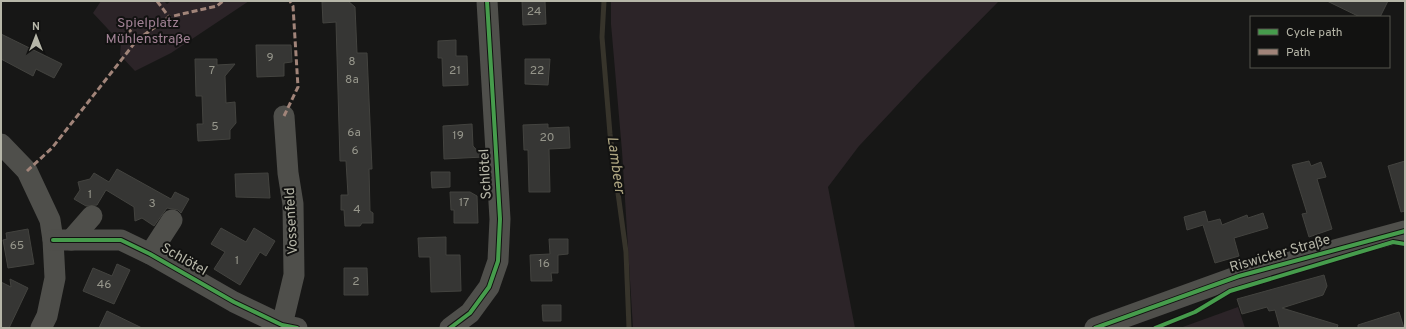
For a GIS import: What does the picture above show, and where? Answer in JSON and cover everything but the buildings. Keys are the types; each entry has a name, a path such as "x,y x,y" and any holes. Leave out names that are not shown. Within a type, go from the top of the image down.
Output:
{"street":[{"name":"Schlötel","path":"450,328 470,313 489,287 498,260 500,219 487,1"},
{"name":"Vossenfeld","path":"284,116 288,173 293,204 294,275 290,327"},
{"path":"1,144 27,170 50,220 62,240"},
{"path":"41,328 47,316 62,240 92,216"},
{"path":"150,254 172,220"},
{"name":"Riswicker Straße","path":"1095,328 1239,276 1405,231"},
{"name":"Schlötel","path":"62,240 121,240 150,254 234,302 290,327"}],"green space":[{"name":"Spielplatz Mühlenstraße","path":"101,1 164,1 167,4 171,1 249,1 171,53 135,71 120,55 121,43 93,13"},
{"path":"611,1 999,1 922,79 859,146 828,187 855,328 633,328 622,151 611,24"},
{"path":"1238,307 1245,328 1180,328"}],"waterway":[{"name":"Lambeer","path":"604,1 602,37 610,134 626,252 629,328"}],"marked path":[{"path":"157,1 169,17"},
{"path":"27,171 52,148 137,40 169,17 217,6 223,1"},
{"path":"284,116 298,87 293,6 290,1"},
{"path":"122,20 137,40"}],"cycle path":[{"path":"450,328 470,313 489,287 498,261 500,219 487,1"},
{"path":"1095,328 1239,276 1405,231"},
{"path":"53,240 121,240 150,254 234,302 282,325 297,328"},
{"path":"1155,328 1195,312 1230,291 1393,242 1405,244"}]}
